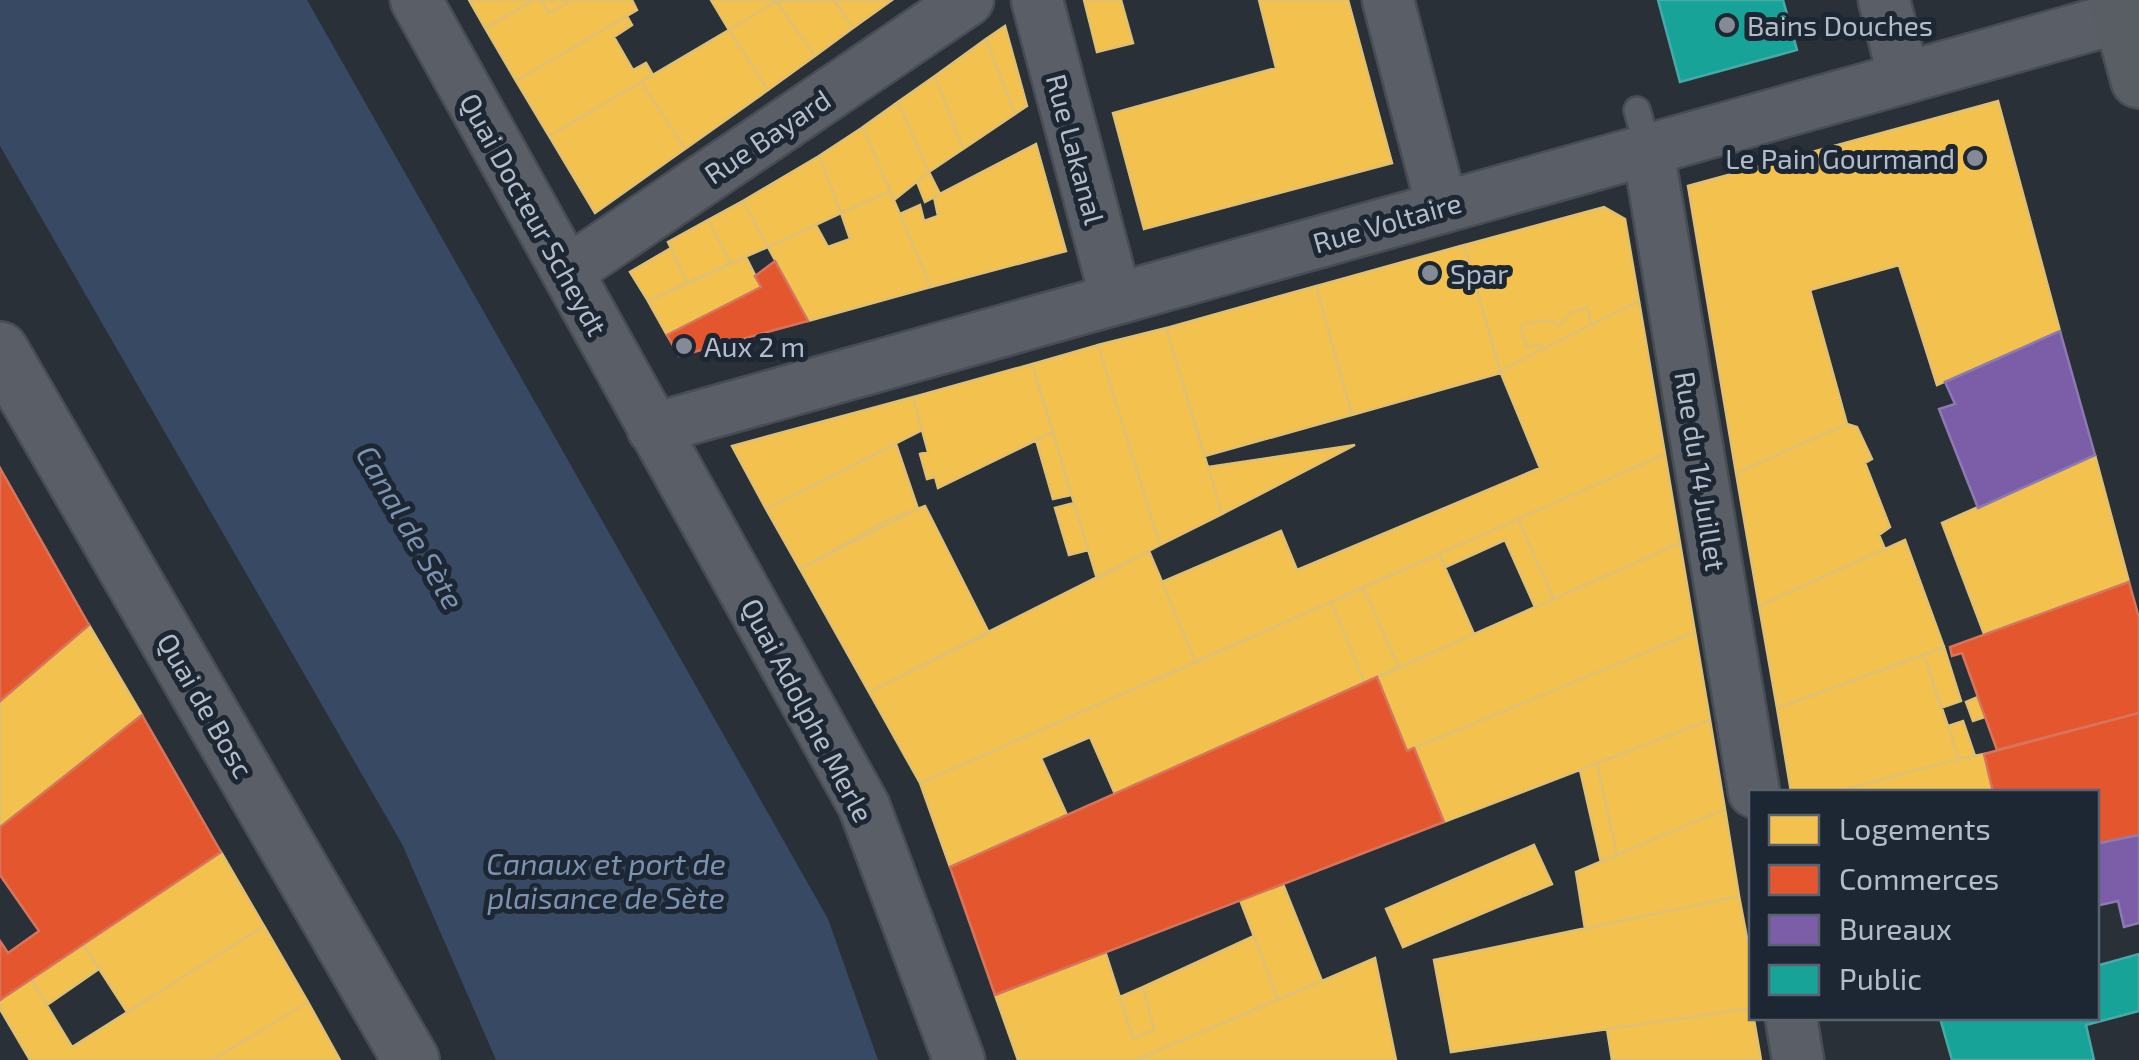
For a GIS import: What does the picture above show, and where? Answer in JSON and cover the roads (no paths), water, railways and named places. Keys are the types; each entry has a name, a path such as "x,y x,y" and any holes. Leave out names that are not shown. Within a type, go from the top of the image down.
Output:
{"main road":[{"path":"2126,9 2139,80"}],"street":[{"name":"Quai Docteur Scheydt","path":"416,0 653,428"},
{"name":"Rue Bayard","path":"567,272 968,0"},
{"name":"Rue Lakanal","path":"1037,0 1116,298"},
{"path":"1388,0 1442,207"},
{"path":"1884,0 1904,78"},
{"name":"Rue Voltaire","path":"653,428 1442,207 1642,130 1904,78 2126,9"},
{"name":"Rue du 14 Juillet","path":"1642,130 1754,790"},
{"name":"Quai de Bosc","path":"7,378 411,1060"},
{"name":"Quai Adolphe Merle","path":"653,428 864,806 959,1060"},
{"path":"1791,1020 1798,1060"}],"water":[{"name":"Canaux et port de plaisance de Sète","path":"0,0 307,0 828,919 878,1060 496,1060 402,844 0,146"}],"place":[{"name":"Bains Douches","path":"1727,25"},
{"name":"Le Pain Gourmand","path":"1975,158"},
{"name":"Spar","path":"1430,273"},
{"name":"Aux 2 m","path":"684,346"}],"water label":[{"name":"Canal de Sète","path":"411,527"}]}
